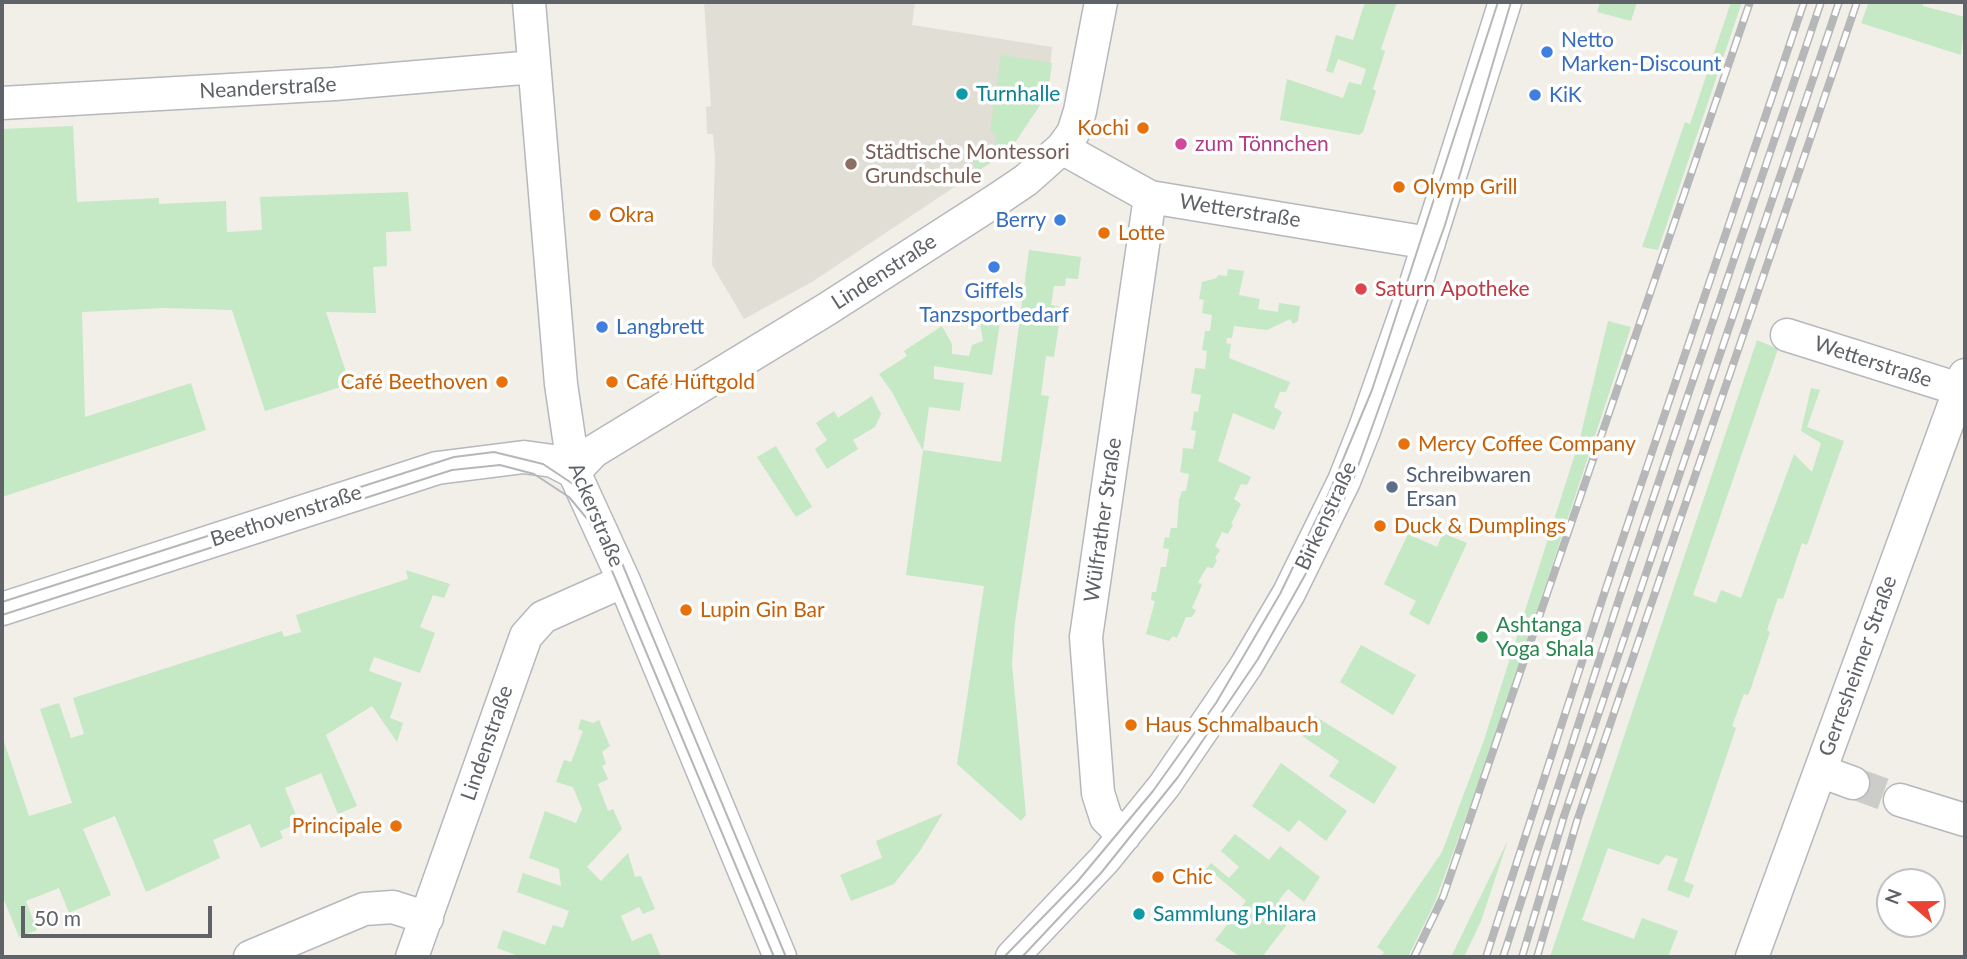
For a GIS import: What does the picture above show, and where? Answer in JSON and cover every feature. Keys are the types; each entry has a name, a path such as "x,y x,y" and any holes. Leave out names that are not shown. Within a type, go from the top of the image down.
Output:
{"street":[{"name":"Ackerstraße","path":"529,2 561,384 574,472 624,581 780,957"},
{"name":"Lindenstraße","path":"574,472 594,451 816,316 998,199 1026,180 1062,148 1073,133 1080,111 1101,2"},
{"name":"Birkenstraße","path":"1012,957 1124,836 1206,727 1289,593 1352,460 1429,243 1505,2"},
{"name":"Neanderstraße","path":"2,103 335,84 534,68"},
{"name":"Wetterstraße","path":"1062,148 1150,197 1429,243"},
{"name":"Wülfrather Straße","path":"1124,836 1106,818 1098,793 1086,637 1150,197"},
{"name":"Wetterstraße","path":"1787,335 1963,385"},
{"name":"Gerresheimer Straße","path":"1752,957 1963,385"},
{"name":"Beethovenstraße","path":"2,609 437,468 463,462 524,457 553,461 574,472"},
{"name":"Lindenstraße","path":"412,957 526,636 543,617 624,581"},
{"path":"1820,771 1853,783"},
{"path":"1900,800 1965,820"},
{"path":"250,957 364,909 393,907 427,918"}],"shaded area":[{"name":"Städtische Montessori Grundschule","path":"704,2 915,2 912,25 1052,47 1048,93 1010,150 812,282 744,319 712,265 715,158 713,134 707,134 706,107 711,106"}],"green space":[{"path":"1365,2 1397,2 1381,49 1385,51 1363,132 1359,135 1280,120 1287,79 1343,98 1349,82 1361,85 1366,69 1338,59 1333,73 1326,71 1336,35 1353,40"},
{"path":"1600,2 1637,2 1631,21 1597,12"},
{"path":"1731,2 1742,2 1658,250 1642,247 1685,122 1690,124"},
{"path":"1869,2 1923,2 1923,6 1965,17 1961,55 1861,23"},
{"path":"1001,55 1052,63 1048,93 1010,150 977,171 967,148 994,152 996,133 990,132"},
{"path":"73,126 77,202 159,198 159,204 226,201 227,232 262,230 260,197 408,192 411,231 386,232 387,266 373,267 376,313 326,312 350,384 265,411 232,310 164,308 82,312 85,417 191,383 206,430 2,497 2,129"},
{"path":"1029,250 1081,257 1078,279 1066,278 1065,286 1054,286 1051,305 1061,307 1060,317 1054,357 1046,356 1041,395 1049,396 1015,622 1012,664 1026,815 1021,821 957,764 984,586 906,575 923,451 892,392 879,374 907,356 904,351 942,326 952,344 952,354 969,356 972,345 983,341 980,323 1002,309 992,375 934,366 934,379 964,383 960,411 929,407 923,450 1001,462"},
{"path":"1228,269 1244,271 1239,295 1260,299 1258,309 1278,312 1279,303 1300,306 1298,321 1293,324 1290,319 1267,330 1234,326 1232,338 1227,338 1226,343 1231,344 1229,358 1290,382 1286,392 1280,392 1274,407 1282,412 1274,430 1233,413 1218,461 1251,477 1247,485 1241,484 1234,499 1241,504 1228,534 1222,532 1215,546 1220,550 1213,568 1207,567 1198,582 1202,585 1192,608 1196,610 1192,617 1186,617 1177,638 1173,636 1169,641 1146,634 1155,601 1151,600 1152,592 1156,592 1161,567 1166,567 1169,549 1163,548 1165,537 1169,538 1171,528 1177,528 1179,500 1182,491 1186,491 1189,474 1180,472 1183,448 1193,449 1196,431 1191,430 1194,411 1198,412 1201,395 1191,393 1195,368 1205,369 1207,351 1202,350 1205,331 1210,331 1212,315 1202,313 1204,300 1199,299 1202,282 1217,278 1218,275 1227,276"},
{"path":"1608,321 1631,327 1498,729 1435,902 1408,957 1381,957 1384,952 1377,947 1442,852 1484,740 1580,438"},
{"path":"1757,340 1778,349 1693,595 1716,603 1721,590 1741,598 1794,454 1812,472 1821,443 1801,431 1811,388 1820,390 1807,427 1844,441 1807,545 1802,543 1783,599 1778,598 1767,630 1770,632 1751,688 1748,695 1744,694 1732,726 1736,728 1684,881 1694,885 1689,898 1667,890 1678,859 1666,855 1659,865 1608,848 1582,920 1634,939 1642,918 1678,931 1668,957 1550,957"},
{"path":"872,396 881,414 875,427 853,440 858,449 827,469 815,449 827,440 816,423 834,411 838,418"},
{"path":"776,446 812,507 796,517 757,457"},
{"path":"1443,533 1467,543 1429,625 1409,614 1416,601 1384,584 1408,534 1437,547"},
{"path":"406,570 450,584 444,598 433,595 420,627 435,633 420,673 374,657 369,671 402,683 390,718 403,723 397,742 372,706 326,735 357,806 338,814 321,773 285,788 299,823 280,831 283,838 261,848 250,824 213,840 220,858 146,892 115,816 83,829 111,895 69,913 59,888 26,901 37,930 19,937 2,895 2,736 29,816 72,803 40,709 59,703 71,738 84,734 73,698 282,631 284,637 301,632 296,615 408,579"},
{"path":"1361,645 1416,675 1393,715 1340,682"},
{"path":"1313,715 1397,767 1374,804 1329,776 1339,761 1301,735"},
{"path":"581,719 593,723 599,720 610,746 602,752 606,764 602,766 608,779 598,784 608,811 613,809 622,829 587,867 601,881 628,853 635,877 641,876 655,909 643,914 639,907 621,916 632,941 651,933 661,957 521,957 497,948 503,930 545,945 553,925 563,928 569,911 517,892 523,873 561,886 559,869 529,858 545,811 576,823 582,809 573,787 556,782 564,760 571,762 583,731 578,729"},
{"path":"1281,763 1347,811 1326,841 1299,820 1289,832 1252,806"},
{"path":"943,813 920,851 894,884 851,901 840,875 882,858 876,841"},
{"path":"1235,834 1269,860 1280,846 1320,877 1304,902 1288,889 1279,900 1295,914 1262,957 1241,957 1215,940 1246,901 1216,875 1209,877 1203,873 1211,863 1229,878 1239,867 1221,851"},
{"path":"1508,840 1481,921 1464,957 1451,957"}],"tunnel":[{"path":"1853,783 1900,800"}],"tram line":[{"path":"1004,957 1077,882 1153,791 1216,703 1280,594 1329,493 1372,390 1498,2"},
{"path":"1022,957 1101,873 1178,777 1258,659 1323,543 1353,480 1445,225 1511,2"},
{"path":"2,602 454,457 494,452 543,464 579,488 609,532 786,957"},
{"path":"2,615 452,470 500,465 534,474 569,497 589,521 600,542 774,957"}],"railway":[{"path":"1414,957 1443,897 1750,2"},
{"path":"1486,957 1605,591 1804,2"},
{"path":"1503,957 1620,596 1821,2"},
{"path":"1522,957 1564,816 1839,2"},
{"path":"1537,957 1577,821 1857,2"}],"place":[{"name":"Netto Marken-Discount","path":"1547,52"},
{"name":"Turnhalle","path":"962,94"},
{"name":"KiK","path":"1535,95"},
{"name":"Kochi","path":"1143,128"},
{"name":"zum Tönnchen","path":"1181,144"},
{"name":"Städtische Montessori Grundschule","path":"851,164"},
{"name":"Olymp Grill","path":"1399,187"},
{"name":"Okra","path":"595,215"},
{"name":"Berry","path":"1060,220"},
{"name":"Lotte","path":"1104,233"},
{"name":"Giffels Tanzsportbedarf","path":"994,267"},
{"name":"Saturn Apotheke","path":"1361,289"},
{"name":"Langbrett","path":"602,327"},
{"name":"Café Beethoven","path":"502,382"},
{"name":"Café Hüftgold","path":"612,382"},
{"name":"Mercy Coffee Company","path":"1404,444"},
{"name":"Schreibwaren Ersan","path":"1392,487"},
{"name":"Duck & Dumplings","path":"1380,526"},
{"name":"Lupin Gin Bar","path":"686,610"},
{"name":"Ashtanga Yoga Shala","path":"1482,637"},
{"name":"Haus Schmalbauch","path":"1131,725"},
{"name":"Principale","path":"396,826"},
{"name":"Chic","path":"1158,877"},
{"name":"Sammlung Philara","path":"1139,914"}]}
